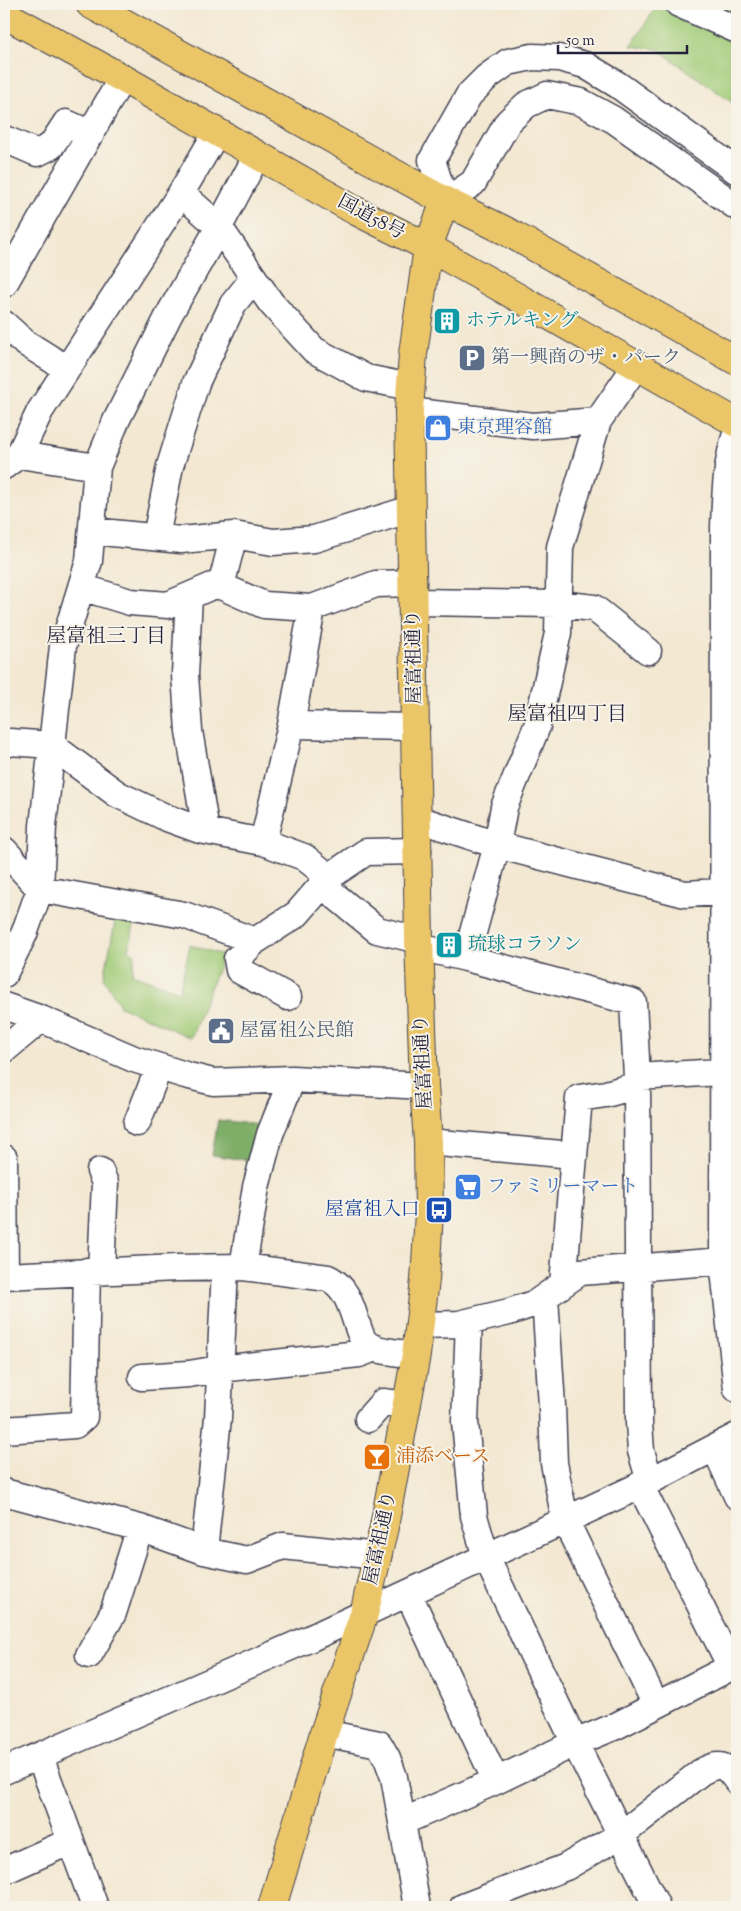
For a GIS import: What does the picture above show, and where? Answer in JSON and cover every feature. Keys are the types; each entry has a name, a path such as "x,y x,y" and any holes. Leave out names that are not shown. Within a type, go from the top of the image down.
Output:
{"main road":[{"path":"90,4 445,201 506,230 737,361"},
{"name":"国道58号","path":"5,17 122,78 356,211 428,247 737,423"},
{"name":"屋富祖通り","path":"272,1907 324,1733 364,1614 378,1556 407,1406 421,1325 426,1280 429,1212 428,1142 419,944 410,399 419,301 428,247 445,201"}],"street":[{"path":"679,4 737,30"},
{"path":"737,171 618,85 585,65 559,58 532,58 508,62 486,77 469,95 432,160 445,201 473,183 508,122 526,105 546,95 581,102 614,120 737,207"},
{"path":"4,284 122,78"},
{"path":"4,141 7,140 37,153 52,146 66,123 91,134"},
{"path":"97,467 11,460 40,411 181,193 217,132"},
{"path":"4,974 24,934 40,889 43,826 63,646 89,560 97,467 120,412 170,313 257,155"},
{"path":"181,193 219,227 271,303 314,350 410,399 533,426 598,421"},
{"path":"156,537 170,466 196,383 232,304 254,278"},
{"path":"4,324 24,342 67,369"},
{"path":"466,958 497,845 504,807 537,726 558,633 560,547 598,421 636,366"},
{"path":"737,431 730,450 725,496 731,706 730,1261 737,1389"},
{"path":"92,531 181,540 234,536 273,542 314,539 412,510"},
{"path":"221,586 234,536"},
{"path":"81,587 130,602 168,606 212,586 221,586 264,605 312,608 376,584 413,593 559,604 594,608 648,651"},
{"path":"189,596 185,675 189,731 206,832"},
{"path":"263,842 291,725 312,608"},
{"path":"291,725 416,727"},
{"path":"4,745 10,742 51,745 118,794 166,818 206,832 263,842 304,857 377,930 466,958 633,1002 637,1081 639,1423 645,1483 734,1666 496,1781 402,1822"},
{"path":"418,819 497,845 685,894 730,891"},
{"path":"4,850 40,889 184,915 255,941"},
{"path":"288,997 239,970 237,959 255,941 297,914 326,881 366,852 418,851"},
{"path":"4,1006 41,1019 134,1059 213,1082 292,1079 424,1086"},
{"path":"4,1050 41,1019"},
{"path":"137,1123 159,1067"},
{"path":"656,1705 566,1520 554,1463 552,1406 554,1290 579,1098 606,1094 637,1081 731,1072"},
{"path":"204,1551 218,1418 220,1369 234,1267 270,1134 292,1079"},
{"path":"428,1142 573,1155"},
{"path":"4,1158 4,1276 234,1267 328,1278 338,1282 344,1290 362,1337 367,1344 375,1348 416,1356"},
{"path":"4,1430 75,1425 84,1417 94,1271 105,1183 100,1171"},
{"path":"421,1325 460,1324 536,1303 580,1272 730,1261"},
{"path":"469,1322 465,1422 474,1516 486,1557 575,1743 657,1907"},
{"path":"142,1377 189,1374 359,1354 375,1348"},
{"path":"368,1419 383,1402 407,1406"},
{"path":"4,1771 364,1614 645,1483 726,1442 737,1496"},
{"path":"4,1492 140,1528 204,1551 248,1560 283,1546 378,1556"},
{"path":"89,1655 113,1613 140,1528"},
{"path":"408,1593 496,1781"},
{"path":"324,1733 379,1744 387,1758 394,1777 417,1907"},
{"path":"40,1756 95,1907"},
{"path":"463,1907 566,1867 622,1834 710,1767 717,1765 725,1767 737,1781"},
{"path":"4,1870 71,1841"}],"green space":[{"path":"658,4 737,38 737,106 657,49 631,46"},
{"path":"714,4 737,4 737,23 715,10"},
{"path":"117,912 136,914 129,951 135,954 132,974 179,991 190,945 223,955 191,1038 120,1006 104,978"},
{"path":"218,1120 268,1126 259,1162 212,1155"}],"place":[{"name":"ホテルキング","path":"447,321"},
{"name":"第一興商のザ・パーク","path":"472,358"},
{"name":"東京理容館","path":"438,428"},
{"name":"琉球コラソン","path":"449,945"},
{"name":"屋冨祖公民館","path":"221,1031"},
{"name":"ファミリーマート","path":"468,1187"},
{"name":"屋富祖入口","path":"439,1210"},
{"name":"浦添ベース","path":"377,1457"}],"district":[{"name":"屋富祖三丁目","path":"106,637"},
{"name":"屋富祖四丁目","path":"567,715"}]}
